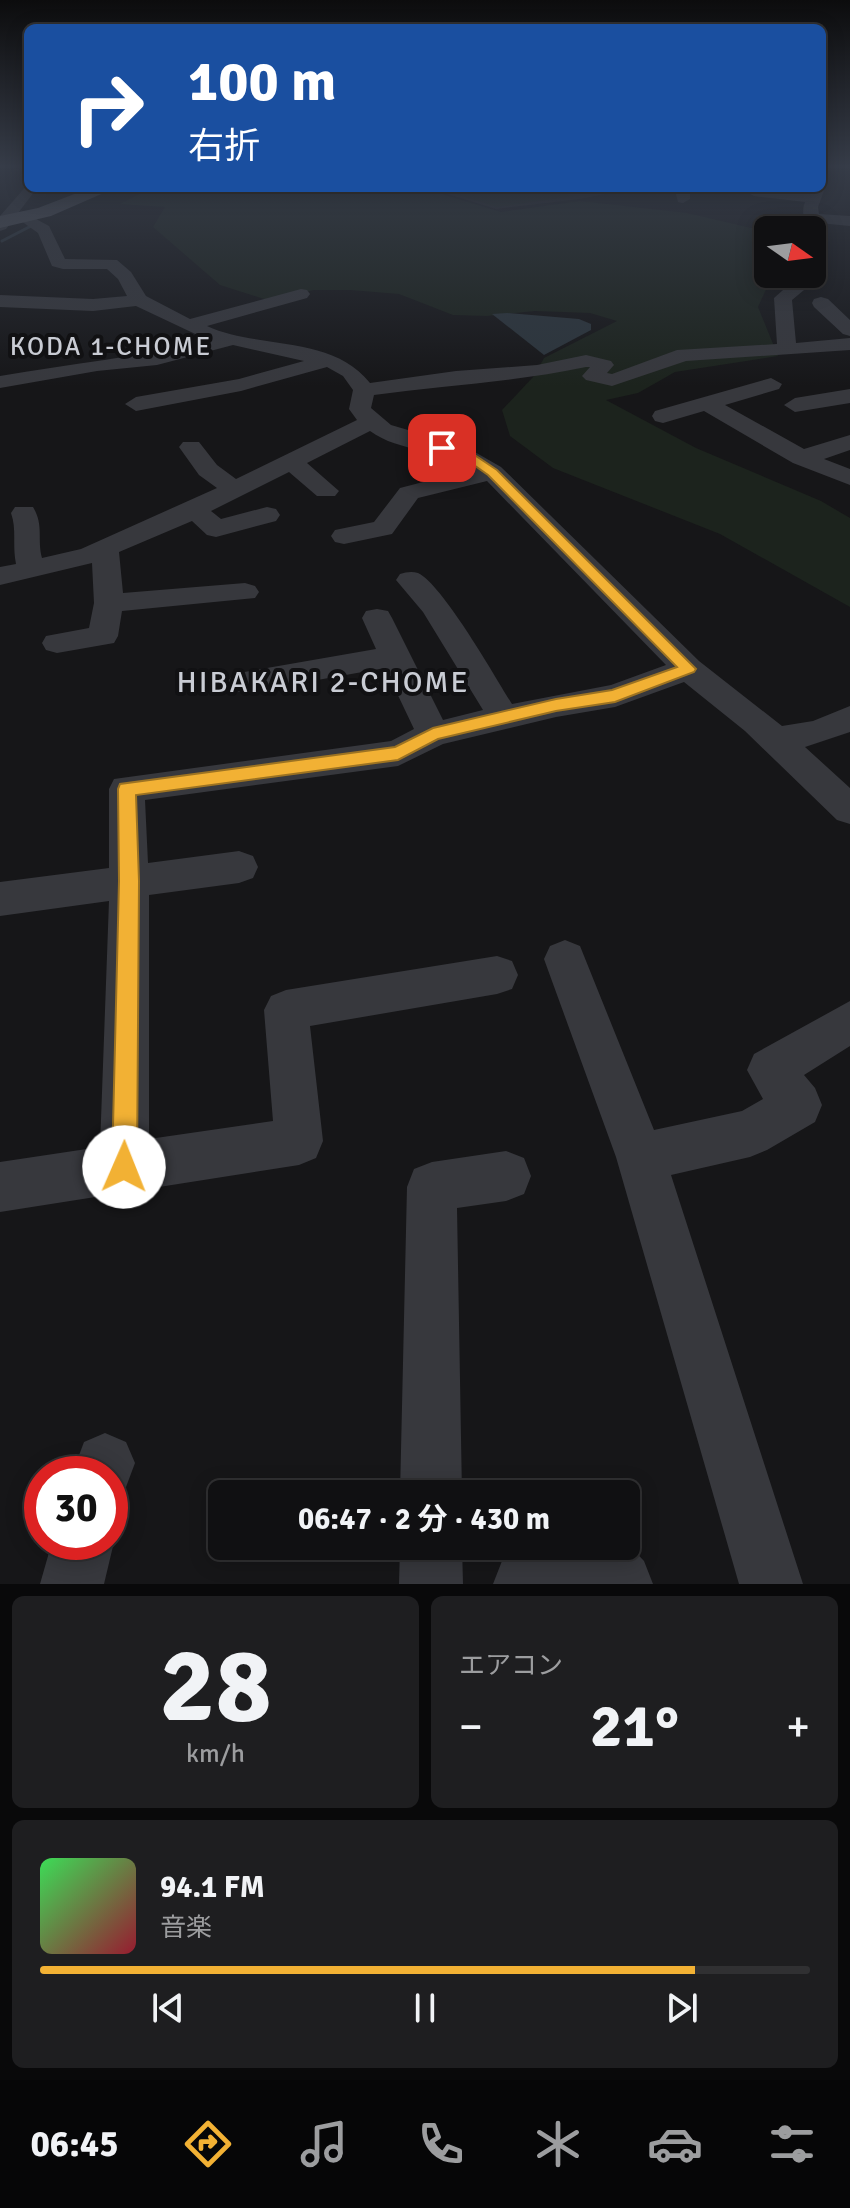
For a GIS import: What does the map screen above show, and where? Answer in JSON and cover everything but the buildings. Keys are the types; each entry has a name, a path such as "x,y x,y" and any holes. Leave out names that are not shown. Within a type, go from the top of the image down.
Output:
{"street":[{"path":"50,239 58,262 117,266 139,300 189,325 231,340 329,360 350,372 364,390 360,409 368,423 401,438 472,458 492,472 688,669 775,740 850,810"},
{"path":"796,288 783,298 796,349"},
{"path":"189,325 301,294"},
{"path":"0,301 93,305 139,300"},
{"path":"821,303 850,330"},
{"path":"0,382 97,365 157,359 231,340"},
{"path":"364,390 456,377 537,371 586,361 604,365 593,376 606,379 642,372 670,358 850,344"},
{"path":"796,349 828,363"},
{"path":"136,404 279,376 329,360"},
{"path":"663,416 771,384"},
{"path":"795,405 850,396"},
{"path":"706,403 802,458 850,478"},
{"path":"0,576 105,549 368,423"},
{"path":"802,458 850,442"},
{"path":"191,447 208,470 234,489"},
{"path":"289,460 326,491"},
{"path":"344,536 383,528 409,493 492,472"},
{"path":"194,509 216,529 267,515"},
{"path":"24,513 29,526 25,543 31,568"},
{"path":"57,643 103,636 109,603 105,549"},
{"path":"410,580 434,607 504,717"},
{"path":"109,603 245,592"},
{"path":"377,618 433,734"},
{"path":"244,682 395,656"},
{"path":"124,1167 129,881 127,789 398,753 433,734 615,696 688,669"},
{"path":"775,740 819,732 850,718"},
{"path":"0,899 239,867"},
{"path":"565,959 641,1157 771,1584"},
{"path":"0,1187 299,1141 286,1010 497,975"},
{"path":"641,1157 750,1133 798,1105 770,1070 850,1022"},
{"path":"431,1480 432,1187 506,1176"},
{"path":"72,1584 78,1560"},
{"path":"431,1560 431,1584"},
{"path":"525,1584 574,1563 606,1566 621,1584"}],"shaded area":[{"path":"167,239 754,239 754,288 767,288 758,307 778,356 675,372 638,393 606,400 696,448 821,501 850,518 850,607 720,534 553,468 510,436 502,410 534,376 544,358 617,321 590,313 535,311 487,316 453,315 399,294 350,290 314,290 267,300 220,285"},
{"path":"492,314 579,319 591,324 591,330 544,355"}],"waterway":[{"path":"2,241 6,239"}],"district":[{"name":"KODA 1-CHOME","path":"111,346"},
{"name":"HIBAKARI 2-CHOME","path":"323,682"}],"route":[{"path":"124,1167 129,881 127,789 398,753 433,734 556,705 615,696 688,669 492,472 472,458 442,448"}]}
